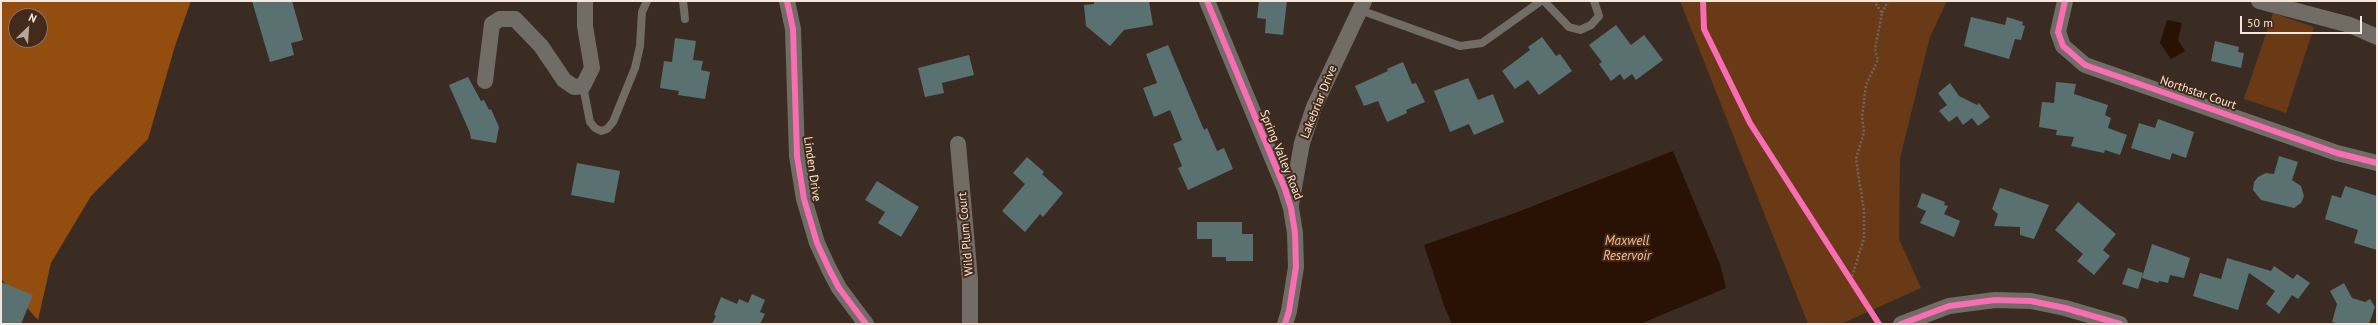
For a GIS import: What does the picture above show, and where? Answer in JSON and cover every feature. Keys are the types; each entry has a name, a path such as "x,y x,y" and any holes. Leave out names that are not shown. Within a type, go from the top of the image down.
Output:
{"street":[{"path":"485,81 492,24 500,19 515,19 541,46 564,80 574,87 583,86 592,68 585,26 585,1"},
{"name":"Linden Drive","path":"787,1 792,29 797,156 804,199 817,243 826,263 839,288 866,324"},
{"name":"Spring Valley Road","path":"1206,1 1285,189 1291,208 1295,233 1296,267 1289,311 1284,324"},
{"name":"Northstar Court","path":"2064,1 2058,32 2063,46 2084,65 2337,153 2377,163"},
{"path":"2259,1 2350,25 2377,37"},
{"name":"Lakebriar Drive","path":"1291,208 1302,143 1314,107 1362,5"},
{"name":"Wild Plum Court","path":"958,144 970,280 970,324"},
{"path":"1901,324 1916,317 1949,306 1995,300 2030,301 2065,308 2120,324"}],"lane":[{"path":"583,86 590,122 601,131 607,129 613,122 635,68 640,46 642,12 647,1"},
{"path":"683,1 686,19"},
{"path":"1362,5 1460,46 1482,43 1541,1"},
{"path":"1544,1 1569,27 1580,30 1591,24 1599,16 1594,1"}],"path":[{"path":"1874,1 1882,13"},
{"path":"1851,280 1864,238 1864,211 1856,158 1864,132 1862,117 1866,85 1878,60 1875,49 1882,13 1888,1"}],"shaded area":[{"path":"1,1 191,1 175,46 148,139 91,196 51,263 38,320 1,279"},
{"path":"1680,1 1947,1 1930,37 1900,158 1899,239 1921,288 1841,324 1808,324"},
{"path":"2273,13 2314,27 2286,113 2244,99"}],"water":[{"path":"2167,20 2182,23 2178,40 2185,51 2171,59 2160,43"},
{"name":"Maxwell Reservoir","path":"1673,151 1720,264 1726,288 1640,324 1452,324 1445,308 1424,245 1515,213"}],"building":[{"path":"252,1 292,1 303,40 291,43 294,55 270,62"},
{"path":"1094,1 1149,1 1153,25 1124,30 1110,46 1086,26 1084,5 1094,4"},
{"path":"1259,1 1287,1 1283,35 1265,33 1266,19 1257,18"},
{"path":"1971,17 2005,25 2007,17 2023,22 2022,25 2025,26 2021,40 2015,39 2009,59 1964,46"},
{"path":"1616,25 1631,45 1644,35 1663,60 1636,80 1632,74 1624,80 1620,74 1611,81 1599,64 1602,62 1589,45"},
{"path":"1542,37 1556,56 1560,54 1572,71 1539,95 1528,80 1515,89 1502,71 1530,50 1528,47"},
{"path":"675,38 696,41 693,60 703,61 701,70 710,72 705,99 678,95 679,91 660,88 664,61 672,62"},
{"path":"2215,41 2239,47 2238,52 2244,53 2241,68 2211,61"},
{"path":"1168,45 1204,130 1207,128 1217,151 1224,148 1233,169 1188,190 1178,168 1182,166 1173,144 1182,140 1170,110 1154,117 1143,88 1157,83 1146,54"},
{"path":"969,55 974,75 942,83 944,93 925,97 918,68"},
{"path":"1403,62 1412,84 1416,83 1425,102 1406,110 1407,113 1387,122 1378,101 1364,106 1355,86 1388,71 1387,69"},
{"path":"468,77 481,101 484,100 489,110 491,109 499,127 496,143 471,139 470,133 449,85"},
{"path":"1468,78 1478,100 1493,94 1504,122 1474,135 1469,124 1450,132 1434,91"},
{"path":"2056,82 2076,84 2074,94 2108,105 2105,115 2111,118 2108,128 2127,135 2120,155 2105,150 2104,153 2071,146 2074,137 2056,135 2057,130 2039,127 2042,102 2054,103"},
{"path":"1950,83 1959,96 1977,105 1979,103 1990,117 1978,126 1972,118 1963,125 1957,116 1949,122 1939,111 1947,105 1938,93"},
{"path":"2158,119 2194,132 2186,158 2172,153 2170,160 2131,148 2139,123 2155,128"},
{"path":"2279,156 2298,162 2292,180 2301,186 2304,196 2301,203 2294,208 2261,200 2253,190 2254,182 2258,177 2266,173 2274,174"},
{"path":"1027,157 1044,172 1042,174 1063,193 1043,217 1040,214 1025,232 1002,211 1025,184 1013,173"},
{"path":"577,163 620,171 614,203 571,195"},
{"path":"877,181 919,207 901,237 878,223 885,212 865,200"},
{"path":"2345,186 2377,196 2377,250 2354,243 2358,230 2325,219 2332,195 2341,198"},
{"path":"2000,188 2049,205 2034,239 2020,235 2020,227 1994,226 1998,214 1992,209"},
{"path":"1922,193 1945,202 1944,205 1948,206 1944,214 1960,221 1954,237 1920,223 1926,211 1917,207"},
{"path":"2078,202 2116,234 2103,250 2110,256 2094,275 2077,261 2083,254 2055,230"},
{"path":"1197,222 1242,222 1242,234 1253,234 1253,261 1226,261 1226,257 1212,257 1212,239 1197,239"},
{"path":"2152,244 2190,258 2184,278 2170,275 2168,283 2159,281 2158,283 2142,278"},
{"path":"2227,258 2271,271 2274,266 2293,279 2297,274 2310,283 2298,299 2292,295 2279,314 2266,304 2275,291 2249,273 2238,310 2193,296 2200,273 2221,279"},
{"path":"2128,268 2143,273 2138,289 2122,284"},
{"path":"1,282 33,295 21,324 1,324"},
{"path":"2344,283 2352,298 2365,302 2370,299 2375,307 2369,324 2339,324 2332,322 2337,304 2330,291"},
{"path":"752,294 765,300 760,312 765,314 760,324 712,324 716,316 714,315 721,297 737,304 739,299 748,303"}],"cycle path":[{"path":"787,1 793,29 797,156 804,199 817,243 829,269 839,288 866,324"},
{"path":"1207,1 1285,189 1291,208 1295,233 1296,267 1289,311 1285,324"},
{"path":"1703,1 1704,29 1750,123 1879,324"},
{"path":"2065,1 2058,32 2063,46 2085,65 2337,153 2377,163"},
{"path":"1901,324 1949,306 1995,300 2031,301 2065,308 2120,324"}]}
